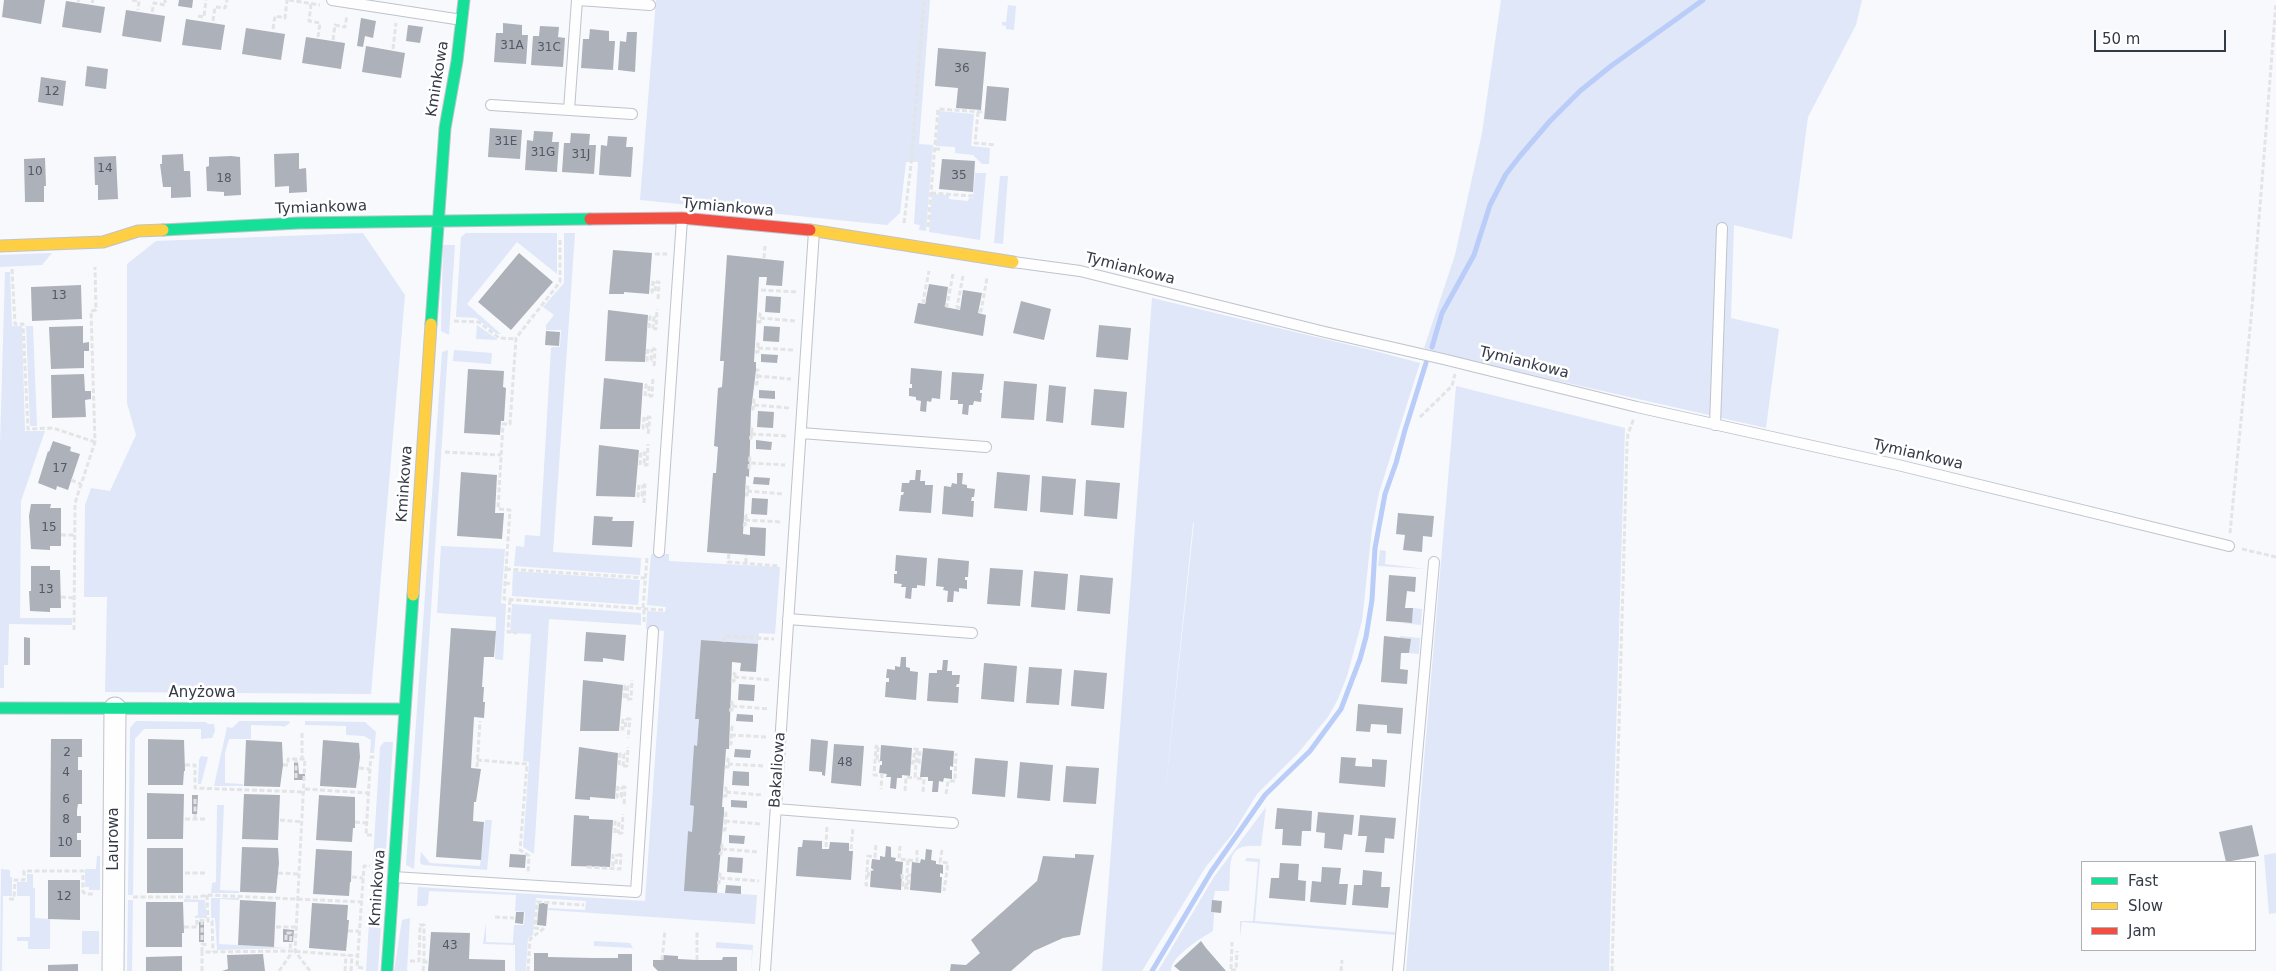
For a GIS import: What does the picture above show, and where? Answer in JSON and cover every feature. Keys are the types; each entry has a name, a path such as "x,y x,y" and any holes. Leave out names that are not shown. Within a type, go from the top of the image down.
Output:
{"street":[{"name":"Kminkowa","path":"387,971 445,128 463,20 464,0"},
{"name":"Tymiankowa","path":"0,246 103,242 138,231 299,223 682,218 814,230 1013,262"},
{"name":"Anyżowa","path":"0,708 404,709"},
{"name":"Laurowa","path":"113,971 115,708"}],"lane":[{"path":"332,0 463,20"},
{"path":"569,110 577,0 650,5"},
{"path":"491,105 632,114"},
{"path":"659,552 682,218"},
{"path":"1715,424 1722,228"},
{"name":"Bakaliowa","path":"765,971 788,619 787,567 796,435 814,230"},
{"name":"Tymiankowa","path":"1013,262 1080,271 1637,407 1898,465 2229,546"},
{"path":"796,435 986,447"},
{"path":"1398,971 1434,562"},
{"path":"788,619 972,633"},
{"path":"393,877 636,892 653,631"},
{"path":"776,809 953,823"}],"path":[{"path":"132,0 139,1 138,10"},
{"path":"152,12 154,3 165,5 165,0"},
{"path":"198,16 204,17 206,0"},
{"path":"213,21 215,7 225,8 226,0"},
{"path":"273,30 275,16 285,18 287,0"},
{"path":"902,244 911,165 924,0"},
{"path":"2276,3 2252,308 2229,546 2276,557"},
{"path":"311,4 309,21 320,23 318,37"},
{"path":"332,40 335,25 345,27 348,9"},
{"path":"393,49 398,17"},
{"path":"927,248 938,109 984,112"},
{"path":"978,112 975,144 996,145"},
{"path":"934,149 940,150"},
{"path":"931,192 972,196 972,192"},
{"path":"560,238 560,282 516,339 510,424 503,424 498,509 510,510 504,599 663,610"},
{"path":"655,254 671,255 671,252"},
{"path":"945,305 947,306 954,265"},
{"path":"74,630 75,501 95,442 91,311 96,310 95,267"},
{"path":"926,302 923,302 929,268"},
{"path":"12,269 15,324 23,324 28,429 53,428 95,442"},
{"path":"979,311 981,311 988,270"},
{"path":"960,308 957,307 963,274"},
{"path":"653,281 652,292 655,292 656,282 659,282 658,301"},
{"path":"761,290 801,293"},
{"path":"649,328 650,317 654,317 653,328 656,329 658,309"},
{"path":"757,314 760,314 760,318"},
{"path":"760,318 799,321"},
{"path":"757,322 760,322 760,318"},
{"path":"453,321 478,322 500,338 516,339"},
{"path":"754,352 758,352 758,344 755,343"},
{"path":"758,348 797,350"},
{"path":"648,349 647,360 651,360 652,349 655,350 654,368"},
{"path":"1420,417 1452,386 1458,363"},
{"path":"755,384 757,384 758,370 756,370"},
{"path":"757,376 795,379"},
{"path":"645,396 646,385 649,385 648,396 652,396 653,377"},
{"path":"751,409 753,409 754,405 754,400 752,400"},
{"path":"754,405 793,408"},
{"path":"1612,971 1627,444 1628,434 1637,407"},
{"path":"644,417 643,428 646,428 647,417 650,417 648,436"},
{"path":"749,438 751,438 752,434 752,429 750,429"},
{"path":"752,434 796,435"},
{"path":"640,464 641,452 645,453 644,465 647,465 648,444"},
{"path":"445,452 501,455"},
{"path":"749,470 750,455"},
{"path":"751,462 789,465"},
{"path":"71,480 81,484"},
{"path":"639,485 638,496 642,496 642,485 645,485 644,504"},
{"path":"746,487 748,487 746,493 787,494"},
{"path":"744,515 746,520"},
{"path":"746,520 785,523"},
{"path":"743,524 745,524 746,520"},
{"path":"61,535 75,535"},
{"path":"643,608 647,552 659,552"},
{"path":"729,554 728,562 787,567"},
{"path":"746,555 746,563"},
{"path":"506,569 645,578"},
{"path":"505,584 513,584"},
{"path":"61,598 74,598"},
{"path":"510,600 508,632 518,633"},
{"path":"724,642 725,636 777,640"},
{"path":"742,637 742,643"},
{"path":"732,673 735,674 732,679 774,680"},
{"path":"624,698 625,686 628,686 627,699 631,699 632,680"},
{"path":"729,702 732,702 732,706"},
{"path":"732,706 772,709"},
{"path":"729,710 732,710 732,706"},
{"path":"623,719 622,729 625,729 626,719 630,719 628,738"},
{"path":"477,767 480,720"},
{"path":"729,744 731,744 732,727 730,727"},
{"path":"279,971 291,954 297,927 305,790 305,760 302,759 302,733"},
{"path":"731,735 770,738"},
{"path":"874,762 881,762 877,761 878,747 876,746 874,762 874,775 882,775 881,789"},
{"path":"620,766 620,754 624,754 623,766 627,766 628,747"},
{"path":"915,750 918,750 920,750 919,764 921,765 916,766 911,764 913,764 915,750"},
{"path":"915,778 918,750"},
{"path":"372,835 366,835 366,823 371,757 377,758"},
{"path":"282,765 288,765 288,759 302,759"},
{"path":"296,759 296,778"},
{"path":"725,759 728,759 727,765 768,766"},
{"path":"477,760 526,764 520,850 529,856 528,874"},
{"path":"185,765 195,765 195,788 368,793"},
{"path":"358,768 370,769"},
{"path":"946,794 948,781 955,781 953,768"},
{"path":"302,777 302,780 305,780"},
{"path":"905,791 906,777 924,779 922,792"},
{"path":"618,786 617,797 621,797 622,786 625,787 624,806"},
{"path":"724,788 726,788 726,792"},
{"path":"726,792 766,795"},
{"path":"723,796 726,796 726,792"},
{"path":"194,819 195,797"},
{"path":"723,830 725,830 726,813 724,813"},
{"path":"615,833 616,822 619,822 618,833 622,833 623,814"},
{"path":"185,819 206,819"},
{"path":"280,820 303,822"},
{"path":"725,821 764,824"},
{"path":"355,822 366,823"},
{"path":"826,847 827,823"},
{"path":"851,849 853,825"},
{"path":"867,869 872,871 869,871 868,885 866,885 867,869 868,856 875,857 876,844"},
{"path":"719,854 722,854 722,845 720,845"},
{"path":"900,846 899,859 917,861 918,848"},
{"path":"722,849 762,852"},
{"path":"942,850 940,862 948,863 946,891 945,877 941,876 947,876"},
{"path":"587,867 620,869 621,855 617,854 616,865 612,865 613,854"},
{"path":"904,873 912,874 909,874 908,888 906,888 904,873 908,860"},
{"path":"363,968 357,967 363,878 364,866 370,866"},
{"path":"10,899 14,899 14,880 24,880 24,871 83,871 83,893 103,894"},
{"path":"184,873 205,873"},
{"path":"278,873 300,874"},
{"path":"717,883 719,883 720,878 720,874 718,874"},
{"path":"352,877 363,878"},
{"path":"720,878 760,881"},
{"path":"137,897 199,897 207,895 362,902"},
{"path":"207,895 208,921"},
{"path":"528,971 530,939 545,929 535,928 537,902 584,905"},
{"path":"495,918 514,918"},
{"path":"184,927 197,927 197,920 212,921 213,952"},
{"path":"202,920 202,940"},
{"path":"410,961 419,961 420,925 424,924 423,971"},
{"path":"276,927 297,927"},
{"path":"348,930 360,931"},
{"path":"662,960 665,930"},
{"path":"286,940 286,932 291,933 292,951 310,971"},
{"path":"697,932 697,960"},
{"path":"1232,942 1231,970 1236,970 1237,951"},
{"path":"202,971 202,944 208,945"},
{"path":"202,952 292,951 358,956"},
{"path":"345,971 346,955"},
{"path":"351,971 352,955"},
{"path":"1341,971 1342,960"},
{"path":"424,962 429,962"}],"shaded area":[{"path":"656,0 930,0 919,144 933,145 926,231 919,230 920,225 914,224 918,162 906,162 900,213 887,225 640,200"},
{"path":"1501,0 1862,0 1856,25 1808,117 1792,239 1734,225 1731,318 1779,329 1766,428 1466,360 1424,348 1455,255 1482,133"},
{"path":"1008,5 1016,6 1014,30 1006,29 1006,26 1002,25 1002,22 1006,22"},
{"path":"939,111 974,114 971,146 990,148 989,164 982,164 973,155 955,153 955,147 936,146"},
{"path":"975,173 986,173 980,240 929,232 932,194 949,195 949,199 968,201 969,198 973,198"},
{"path":"1000,176 1008,176 1003,244 994,243"},
{"path":"363,233 405,295 371,694 105,692 107,597 84,597 85,505 91,488 110,491 136,435 127,403 127,264 156,241"},
{"path":"466,233 557,233 557,274 517,242 467,304 501,334 497,334 476,318 456,317 461,237"},
{"path":"564,233 575,233 553,552 641,558 640,575 514,566 516,546 524,547 525,535 540,536 551,348 560,347 561,330 546,330 546,325 554,315 543,307 564,283"},
{"path":"443,245 455,245 449,335 441,331"},
{"path":"52,253 42,265 0,267 0,255"},
{"path":"5,272 10,272 12,326 22,326 25,431 45,431 21,501 20,618 72,618 72,625 9,624 8,665 4,665 4,688 0,688 0,444"},
{"path":"1152,298 1420,363 1379,493 1372,529 1362,621 1347,676 1338,699 1328,717 1298,753 1257,794 1233,833 1205,868 1142,971 1102,971","holes":["1193,523 1194,523 1162,822"]},
{"path":"477,325 497,339 497,340 476,339"},
{"path":"26,326 33,326 37,426 30,426"},
{"path":"448,350 414,869 406,865 442,352"},
{"path":"454,350 492,353 491,364 453,361"},
{"path":"1456,386 1625,428 1609,971 1406,971"},
{"path":"441,546 505,549 501,603 506,604 503,660 495,659 496,617 437,613"},
{"path":"1380,550 1386,551 1385,564 1426,569 1378,566"},
{"path":"651,554 669,554 669,561 780,567 775,634 759,633 758,644 701,640 695,719 699,719 697,746 694,745 690,805 694,806 692,832 688,831 685,891 757,895 755,924 548,910 549,908 585,910 586,901 536,898 533,935 528,938 526,971 515,971 515,945 483,944 486,923 486,942 513,943 514,925 524,925 525,912 515,911 516,895 429,891 428,904 426,906 417,906 418,887 645,901 664,631 646,629 647,611 665,612 666,607 647,605"},
{"path":"513,571 640,580 638,605 512,596"},
{"path":"512,604 641,613 641,625 549,619 534,854 523,847 529,762 523,761 531,634 510,633"},
{"path":"1413,608 1422,609 1421,625 1402,623 1412,623"},
{"path":"1400,636 1420,638 1419,654 1409,653 1410,639 1400,638"},
{"path":"136,721 206,722 214,724 215,731 212,738 201,739 201,729 144,729 135,739 133,895 128,895 130,728"},
{"path":"239,721 289,721 290,723 284,727 251,725 251,739 229,739 225,753 225,783 243,784 243,786 214,786 227,727 232,728"},
{"path":"305,721 365,722 376,732 374,753 370,753 371,740 364,736 346,735 346,726 305,725"},
{"path":"384,742 393,742 378,971 366,971 380,747"},
{"path":"201,756 208,757 201,784 198,784 199,760"},
{"path":"217,805 224,805 220,890 239,891 239,893 211,893 212,883 216,882"},
{"path":"1266,807 1261,846 1249,846 1235,851 1232,856 1229,891 1215,891 1211,912 1214,913 1213,931 1181,954 1175,960 1171,971 1158,971 1214,877"},
{"path":"485,820 492,820 487,870 423,865 420,863 421,852 430,863 480,866"},
{"path":"2276,853 2276,913 2269,914 2264,855"},
{"path":"97,856 100,856 100,890 89,890 89,887 85,887 85,869 96,869"},
{"path":"1247,858 1260,859 1255,921 1395,932 1395,935 1242,922 1240,937 1240,921 1253,921 1258,862 1245,861"},
{"path":"1,869 10,870 12,896 3,896 2,971 0,971"},
{"path":"27,874 33,874 35,918 50,919 50,949 28,949 28,941 17,941 17,937 30,937 30,896 17,896 17,882 27,882"},
{"path":"211,898 239,898 239,900 220,899 219,944 289,948 217,950 215,918 211,918"},
{"path":"184,899 205,900 207,918 195,918 198,915 198,902 184,902"},
{"path":"128,900 133,900 132,971 127,971"},
{"path":"410,918 407,971 394,971 402,920"},
{"path":"82,931 99,931 99,954 82,954"},
{"path":"594,941 630,943 633,948 594,946"},
{"path":"716,942 753,945 751,971 752,950 716,948"}],"building":[{"path":"4,0 45,0 41,24 2,17"},
{"path":"179,0 193,0 192,8 178,6"},
{"path":"66,1 105,7 101,33 62,27"},
{"path":"126,10 165,16 161,42 122,36"},
{"path":"361,18 376,21 373,38 365,36 363,47 357,46"},
{"path":"186,19 225,25 221,50 182,45"},
{"path":"503,23 522,25 522,35 528,35 526,64 494,62 496,33 503,33"},
{"path":"408,25 423,27 420,43 406,41"},
{"path":"540,26 559,27 558,37 565,38 563,67 531,65 533,36 539,36"},
{"path":"246,28 285,34 281,60 242,54"},
{"path":"590,29 609,31 609,41 615,41 613,70 581,68 583,39 589,39"},
{"path":"627,32 637,32 635,72 618,70 620,41 626,42"},
{"path":"306,37 345,43 341,69 302,63"},
{"path":"366,46 405,53 401,78 362,72"},
{"path":"938,48 986,52 981,110 956,108 958,88 935,86"},
{"path":"87,66 108,69 106,89 85,86"},
{"path":"41,77 66,81 63,106 38,102"},
{"path":"987,86 1009,88 1006,121 984,119"},
{"path":"490,128 522,130 520,159 488,157"},
{"path":"534,131 553,132 552,142 559,142 557,172 525,170 527,140 533,141"},
{"path":"571,133 590,134 589,145 596,145 594,174 562,172 564,143 570,143"},
{"path":"608,136 627,137 626,147 633,147 631,177 599,175 601,145 607,146"},
{"path":"299,153 299,169 306,168 307,192 289,193 289,186 275,187 274,154"},
{"path":"183,154 184,171 190,171 191,197 171,198 171,187 163,187 160,164 162,164 162,155"},
{"path":"116,156 118,199 98,200 98,185 95,185 94,157"},
{"path":"209,157 240,157 241,195 224,196 224,192 207,191 206,167 209,166"},
{"path":"45,158 46,186 44,186 44,202 25,202 24,159"},
{"path":"942,159 975,161 973,192 939,189"},
{"path":"613,250 652,253 649,294 624,292 624,294 609,294"},
{"path":"519,253 553,282 511,330 478,302"},
{"path":"727,255 784,261 782,286 766,285 767,277 759,277 754,362 756,362 756,370 751,411 749,477 746,476 743,534 750,535 750,527 766,528 765,556 707,552 713,473 716,473 718,447 714,446 718,388 722,387 724,361 720,361"},
{"path":"929,284 948,287 945,307 960,310 963,290 982,293 978,313 986,315 983,336 914,323 918,303 925,304"},
{"path":"81,285 82,319 32,321 31,287"},
{"path":"766,296 781,297 780,313 765,312"},
{"path":"1021,301 1051,309 1044,340 1013,333"},
{"path":"608,310 648,315 645,362 605,361"},
{"path":"1099,325 1131,328 1128,360 1096,357"},
{"path":"83,326 83,343 89,342 89,351 84,351 84,368 51,369 49,327"},
{"path":"764,326 780,327 779,342 763,341"},
{"path":"546,331 560,332 559,346 545,345"},
{"path":"761,354 778,355 777,363 761,362"},
{"path":"911,368 942,371 940,399 932,398 931,402 927,401 926,412 920,411 921,401 916,400 916,397 909,396 909,388 912,388 912,384 910,384"},
{"path":"468,369 504,371 503,387 506,388 504,421 501,421 500,435 464,433"},
{"path":"952,372 984,374 982,390 980,390 980,393 982,393 981,402 974,401 973,405 969,405 968,415 962,414 963,404 958,404 958,400 950,400"},
{"path":"84,374 85,391 91,391 91,399 85,400 86,417 52,418 51,375"},
{"path":"604,378 643,383 640,429 600,429"},
{"path":"1004,381 1037,384 1034,420 1001,418"},
{"path":"1049,385 1066,387 1063,423 1046,421"},
{"path":"1094,389 1127,392 1124,428 1091,425"},
{"path":"759,390 775,391 775,399 759,398"},
{"path":"758,411 774,412 773,428 757,427"},
{"path":"756,440 772,442 771,450 756,449"},
{"path":"53,441 71,447 70,451 80,454 68,490 57,486 56,490 38,483"},
{"path":"599,445 639,450 635,497 596,496"},
{"path":"916,470 921,470 920,481 925,481 925,485 933,485 931,513 899,511 901,495 904,492 901,492 902,483 909,483 910,480 915,480"},
{"path":"461,472 497,475 495,513 504,513 502,539 457,536"},
{"path":"997,472 1030,475 1027,511 994,508"},
{"path":"957,473 963,473 962,484 967,485 967,488 975,489 974,497 972,497 971,501 974,501 973,517 942,514 944,486 951,487 952,483 957,484"},
{"path":"1042,476 1076,479 1073,515 1040,512"},
{"path":"754,477 770,478 769,485 753,484"},
{"path":"1086,480 1120,483 1117,519 1084,516"},
{"path":"752,498 768,499 767,515 751,514"},
{"path":"31,504 51,504 50,508 61,508 61,546 50,546 50,550 31,549 29,516"},
{"path":"1398,513 1434,516 1432,537 1423,536 1422,552 1403,550 1405,535 1396,534"},
{"path":"594,516 613,517 612,521 634,521 632,547 592,545"},
{"path":"896,555 927,558 925,586 917,585 917,588 912,588 911,599 905,598 906,587 901,587 902,584 894,583 894,574 897,574 897,571 895,571"},
{"path":"938,558 969,561 968,577 965,577 967,589 959,588 959,592 954,591 953,602 947,602 948,591 943,590 944,587 936,586"},
{"path":"31,566 50,566 50,570 60,570 61,608 50,608 50,612 30,611"},
{"path":"990,568 1023,570 1020,606 987,604"},
{"path":"1034,571 1068,574 1065,610 1031,607"},
{"path":"1080,575 1113,578 1110,614 1077,611"},
{"path":"1389,575 1416,577 1415,592 1407,591 1405,608 1413,608 1412,623 1386,621"},
{"path":"451,628 496,631 494,657 484,657 482,687 484,687 483,702 485,702 484,718 474,717 471,768 481,769 476,802 474,802 473,821 484,822 481,860 436,857"},
{"path":"586,632 626,635 624,661 603,658 603,662 584,661"},
{"path":"1384,636 1411,639 1409,653 1401,653 1400,669 1408,670 1407,684 1381,682"},
{"path":"24,637 30,638 30,665 24,665"},
{"path":"701,640 758,644 756,672 740,671 741,663 732,662 729,749 726,749 722,807 724,807 724,813 717,893 684,891 688,831 692,832 694,806 690,805 694,745 697,746 699,719 695,719"},
{"path":"901,657 906,657 906,667 910,668 910,671 918,672 916,700 885,697 886,682 889,682 889,678 886,678 887,669 895,670 895,666 900,667"},
{"path":"943,660 948,660 947,671 952,671 952,675 960,675 959,684 956,687 959,687 958,703 927,701 929,673 937,673 937,670 942,670"},
{"path":"984,663 1017,666 1014,702 981,699"},
{"path":"1029,667 1062,669 1059,705 1026,703"},
{"path":"1074,670 1107,673 1104,709 1071,706"},
{"path":"583,680 623,685 619,731 580,731"},
{"path":"739,684 755,685 754,701 738,700"},
{"path":"1358,704 1403,708 1401,734 1387,733 1387,725 1371,724 1370,732 1356,731"},
{"path":"737,714 753,715 753,722 736,721"},
{"path":"51,739 82,739 82,757 78,757 78,770 82,770 82,804 78,804 77,810 77,816 81,816 81,833 77,833 77,840 81,840 81,857 50,857"},
{"path":"148,739 184,740 185,771 183,785 148,785"},
{"path":"811,739 828,741 825,776 822,775 822,772 809,771"},
{"path":"246,740 282,742 283,765 280,787 244,786"},
{"path":"323,740 359,743 360,757 356,788 320,786"},
{"path":"834,744 864,746 861,786 831,783"},
{"path":"881,745 912,748 910,776 902,775 902,778 897,778 896,789 890,788 891,777 886,777 887,774 879,773 880,765 882,765 882,761 880,761"},
{"path":"579,747 618,753 615,799 590,797 590,800 575,799"},
{"path":"923,748 954,751 953,767 950,766 952,779 944,778 943,782 939,781 938,792 932,792 933,781 928,781 928,777 920,777"},
{"path":"735,749 751,750 750,758 734,757"},
{"path":"1341,757 1356,758 1355,766 1372,767 1372,759 1387,760 1385,787 1339,783"},
{"path":"975,758 1008,761 1005,797 972,794"},
{"path":"294,762 298,762 299,774 305,774 305,780 294,780"},
{"path":"1020,762 1053,765 1050,801 1017,798"},
{"path":"1066,766 1099,768 1096,804 1063,802"},
{"path":"733,771 749,772 749,786 732,785"},
{"path":"147,793 184,794 183,839 147,839"},
{"path":"244,794 280,795 278,840 242,839"},
{"path":"192,795 198,795 197,814 192,814"},
{"path":"319,795 355,797 355,828 353,828 352,842 316,840"},
{"path":"731,800 747,801 747,808 731,807"},
{"path":"1277,808 1312,811 1311,831 1302,831 1301,846 1282,845 1283,829 1275,829"},
{"path":"1318,812 1354,815 1352,835 1344,834 1342,850 1324,848 1325,833 1316,832"},
{"path":"574,815 589,816 589,819 613,820 610,867 571,866"},
{"path":"1360,815 1396,818 1394,839 1385,838 1384,853 1365,852 1367,836 1358,836"},
{"path":"2252,825 2259,856 2226,861 2219,832"},
{"path":"729,835 745,836 744,844 729,843"},
{"path":"803,840 822,841 822,849 829,849 830,842 849,843 849,851 853,851 851,880 796,876 798,847 802,847"},
{"path":"886,846 891,847 891,857 896,858 895,861 903,862 901,890 870,887 871,871 874,870 871,868 872,859 880,860 880,856 885,857"},
{"path":"242,847 278,848 279,863 276,893 240,892"},
{"path":"147,848 183,848 183,893 147,893"},
{"path":"316,849 352,851 349,896 313,894"},
{"path":"926,849 932,850 931,860 936,861 936,864 943,865 943,874 940,873 940,877 942,877 941,893 910,890 912,862 920,863 921,859 925,860"},
{"path":"510,854 526,855 525,868 509,867"},
{"path":"1075,854 1094,855 1080,935 1063,938 1034,951 1011,971 950,971 951,964 966,965 980,953 971,940 1037,881 1043,856 1075,858"},
{"path":"728,857 743,858 742,873 727,872"},
{"path":"1280,863 1299,864 1298,880 1306,881 1305,901 1269,898 1271,878 1279,878"},
{"path":"1322,867 1341,868 1339,884 1348,884 1346,905 1310,902 1312,881 1321,882"},
{"path":"1363,870 1382,872 1381,887 1390,887 1388,908 1352,905 1354,885 1362,885"},
{"path":"48,880 80,880 80,920 48,919"},
{"path":"726,885 741,886 741,894 725,893"},
{"path":"240,900 276,902 274,947 238,945"},
{"path":"1212,900 1222,901 1221,913 1211,912"},
{"path":"146,902 183,902 184,933 182,933 182,947 146,947"},
{"path":"312,903 348,905 347,920 349,920 346,951 309,948"},
{"path":"539,903 548,903 546,926 537,925"},
{"path":"516,912 524,912 523,924 515,923"},
{"path":"199,922 204,922 204,942 199,942"},
{"path":"283,929 294,930 293,942 283,942"},
{"path":"431,932 470,933 469,959 505,960 505,971 428,971"},
{"path":"1201,941 1226,971 1180,971 1174,966"},
{"path":"534,953 548,953 548,957 593,958 618,958 618,954 632,954 632,971 534,971"},
{"path":"263,954 265,971 222,971 228,969 227,955"},
{"path":"663,955 678,956 678,959 697,960 722,960 723,957 737,957 737,971 658,971 653,966 653,960 663,960"},
{"path":"182,956 182,971 146,971 146,957"},
{"path":"78,964 78,971 48,971 48,965"}],"waterway":[{"path":"1432,347 1442,313 1474,255 1490,205 1506,174 1520,156 1550,121 1580,91 1611,66 1703,0"},
{"path":"1152,971 1211,872 1265,795 1310,751 1341,709 1360,659 1366,637 1372,600 1375,548 1385,494 1426,363"}],"traffic: fast":[{"path":"431,324 445,128 457,61 464,0"},
{"path":"163,230 299,223 590,219"},
{"path":"387,971 413,595"},
{"path":"0,708 405,709"}],"traffic: slow":[{"path":"0,246 103,242 138,231 163,230"},
{"path":"810,230 1013,262"},
{"path":"413,595 431,324"}],"traffic: jam":[{"path":"590,219 682,218 810,230"}]}
